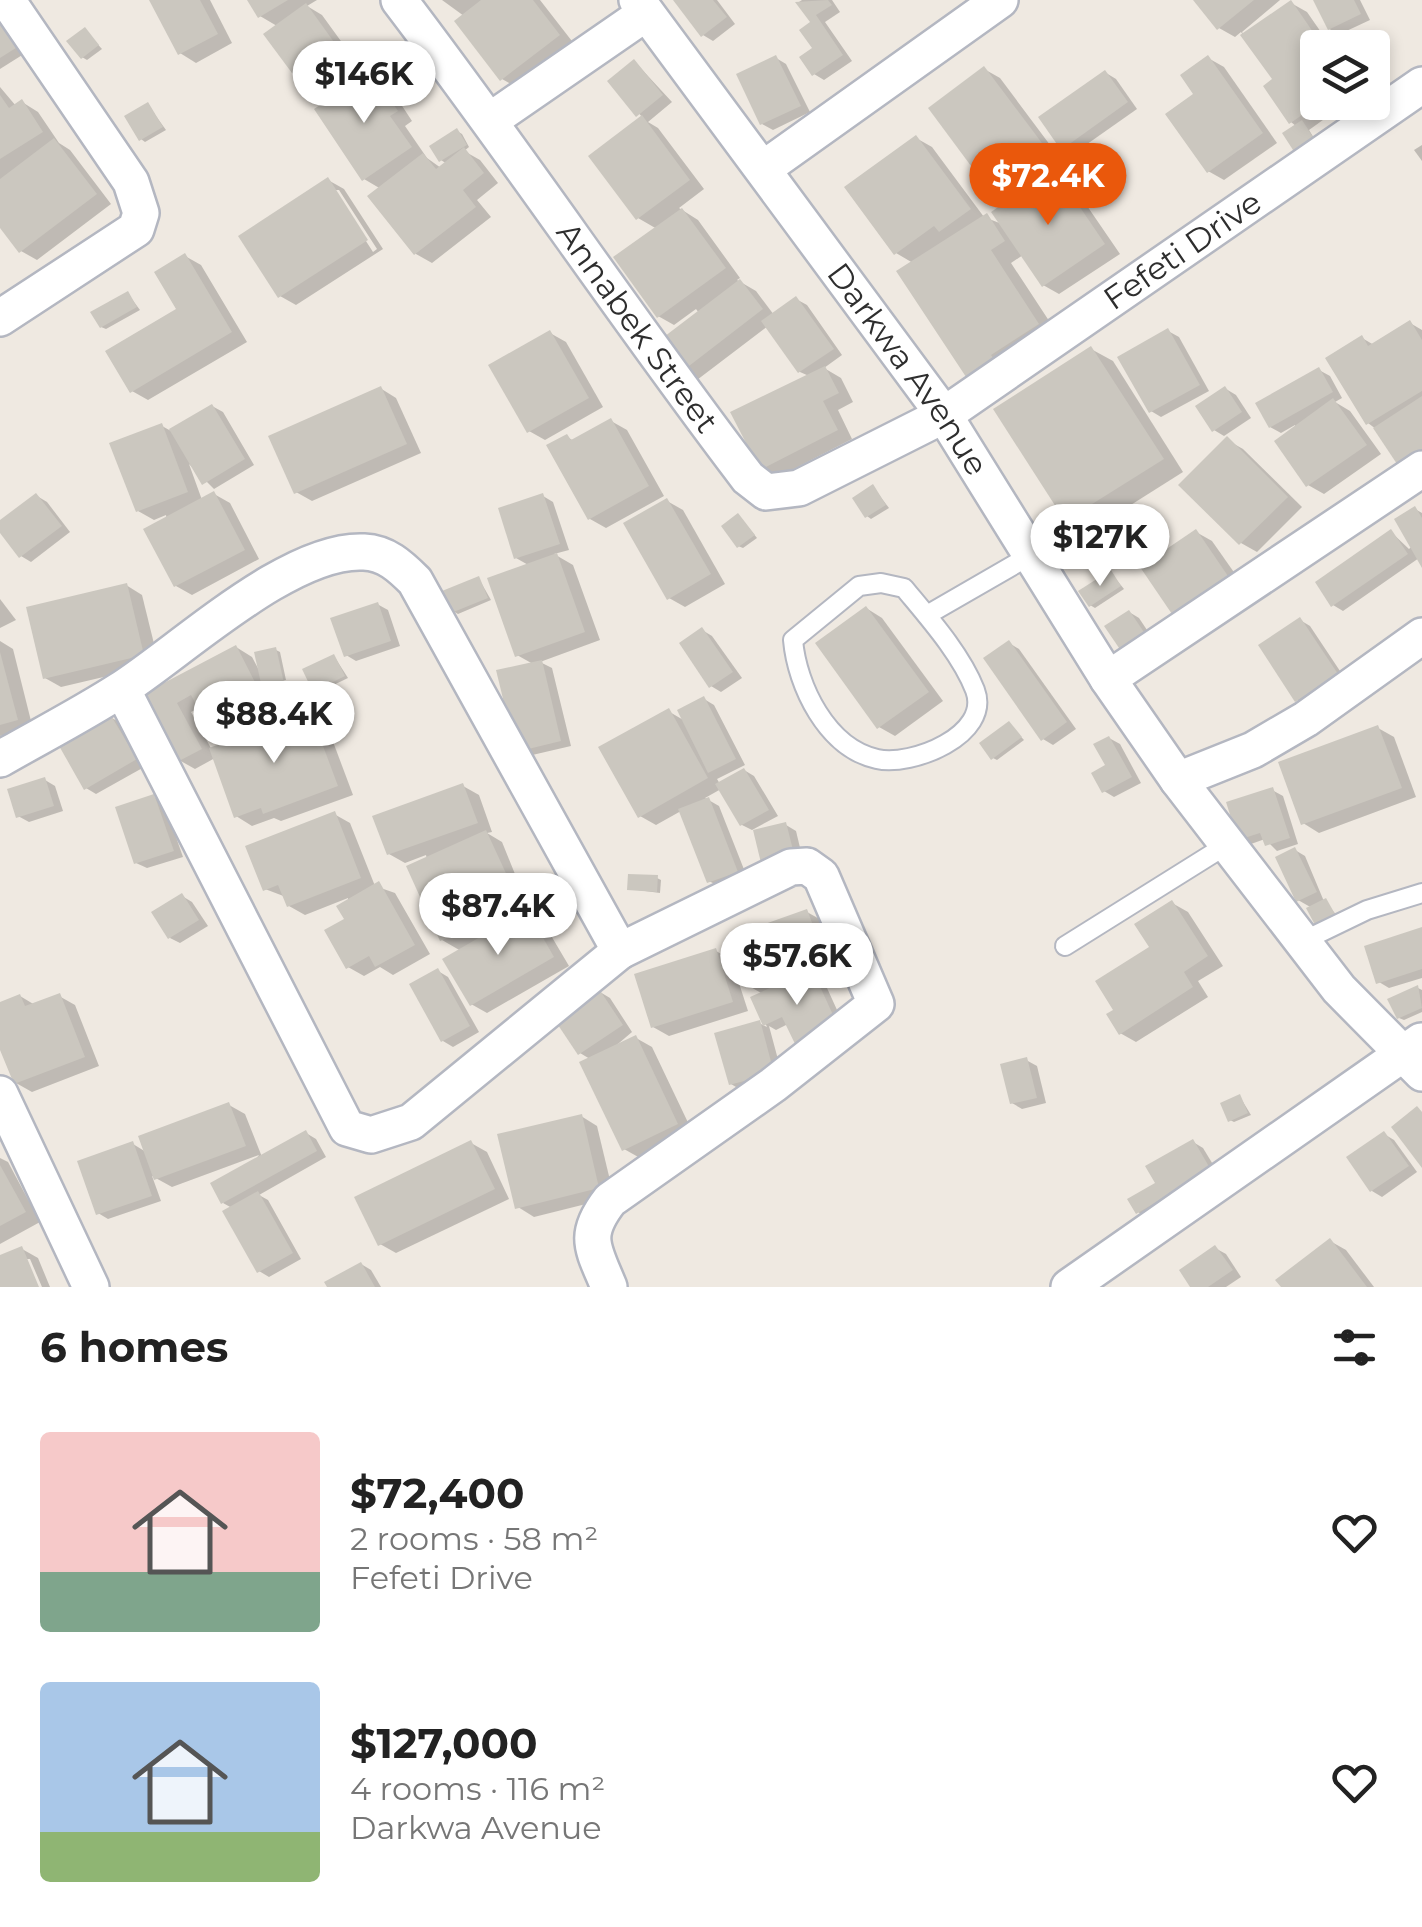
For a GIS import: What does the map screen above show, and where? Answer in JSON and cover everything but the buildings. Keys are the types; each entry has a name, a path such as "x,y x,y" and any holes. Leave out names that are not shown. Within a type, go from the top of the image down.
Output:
{"street":[{"path":"0,318 136,228 141,213 130,182 7,0"},
{"name":"Annabek Street","path":"399,0 491,120 642,340 748,478 766,492 799,488 944,415"},
{"path":"763,168 1000,0"},
{"path":"491,120 642,6"},
{"name":"Darkwa Avenue","path":"642,6 944,415 1108,678 1178,780 1339,989 1415,1056"},
{"name":"Fefeti Drive","path":"944,415 1422,86"},
{"path":"1108,678 1422,468"},
{"path":"0,759 122,689 204,626 286,576 330,557 364,552 394,560 416,581 620,952"},
{"path":"1178,780 1254,750 1306,719 1422,636"},
{"path":"122,689 347,1128 371,1135 411,1122 620,952 791,868 808,866 821,876 876,1004 773,1085 610,1200 592,1223 592,1246 609,1287"},
{"path":"1070,1287 1415,1056"},
{"path":"0,1094 91,1287"}],"lane":[{"path":"927,616 1031,555"},
{"path":"881,583 904,588 927,616 976,692 975,714 958,739 914,758 881,761 859,754 806,697 796,670 793,640 859,586 881,583"},
{"path":"1064,946 1228,844"},
{"path":"1305,940 1368,910 1422,892"}]}
